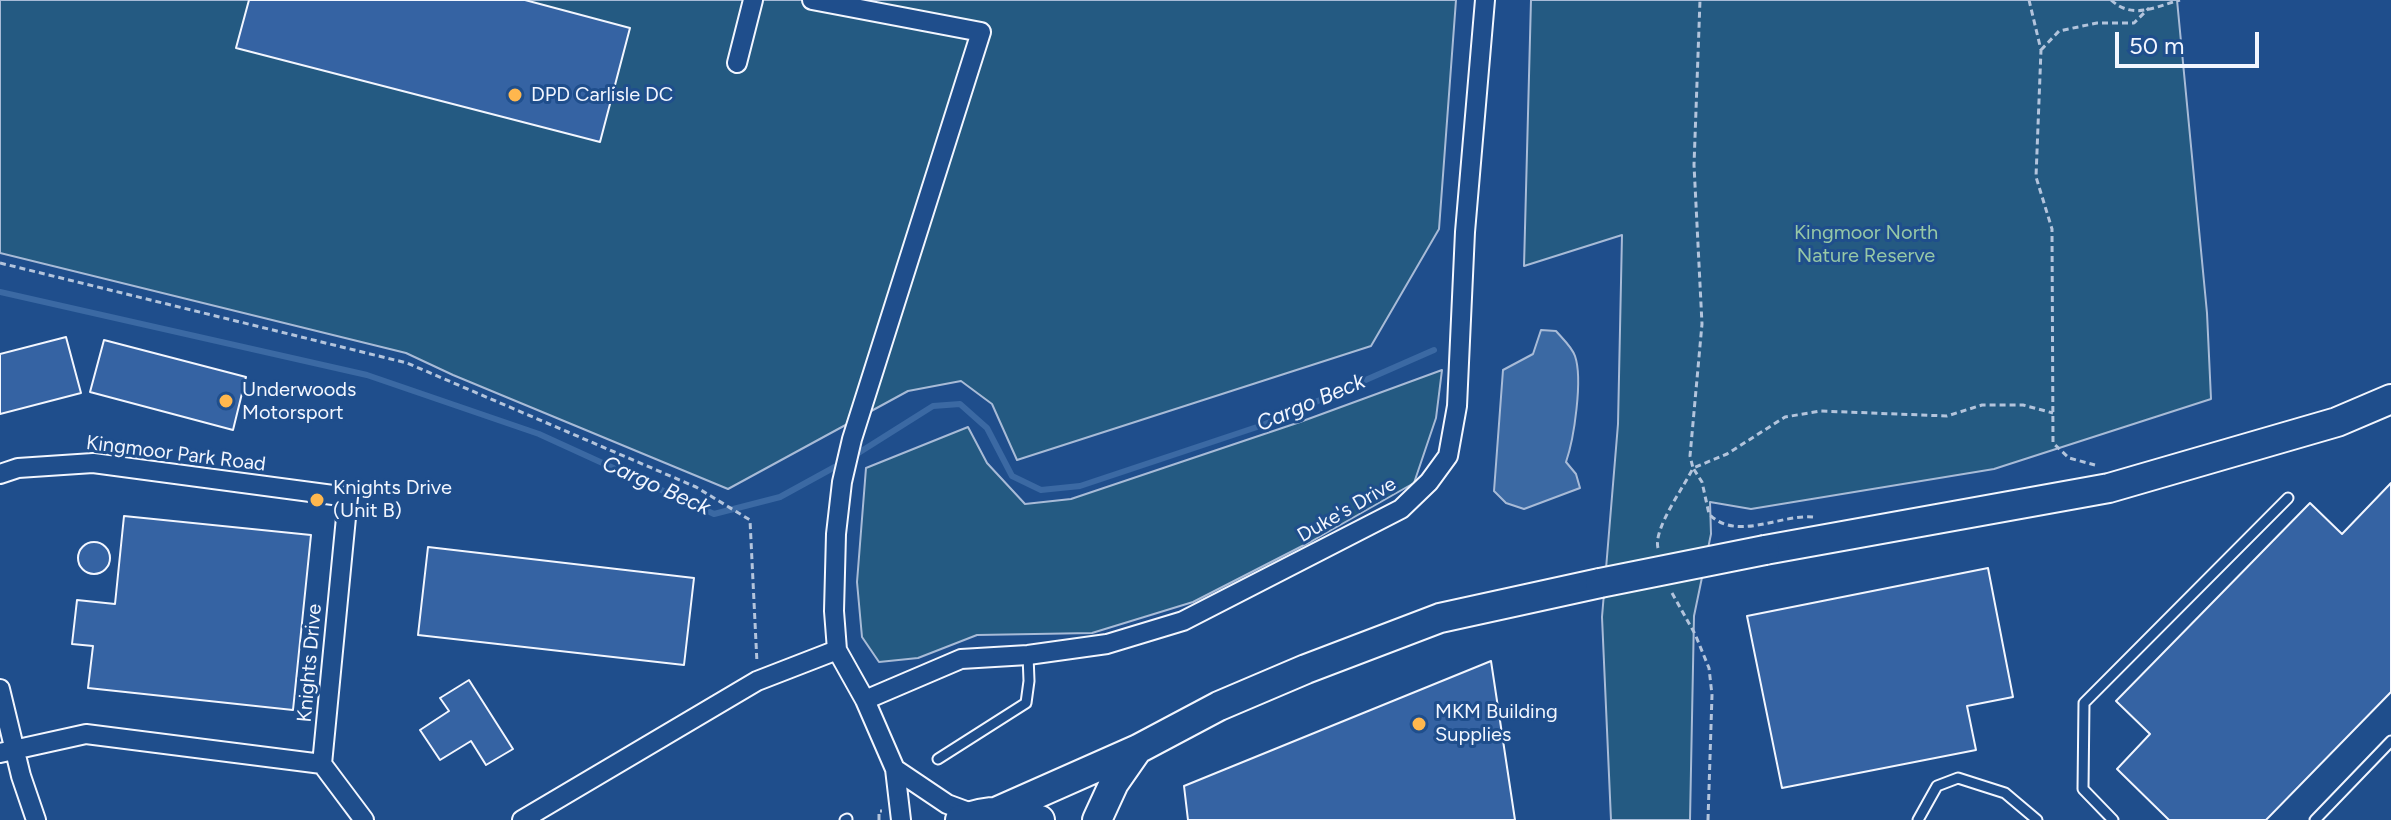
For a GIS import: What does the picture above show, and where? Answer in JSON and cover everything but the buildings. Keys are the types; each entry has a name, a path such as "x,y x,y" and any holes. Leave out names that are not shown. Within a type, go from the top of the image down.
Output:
{"highway":[{"path":"977,815 1138,749 1219,706 1440,618 1765,550 2109,488 2337,422 2391,399"},
{"path":"1097,820 1114,783 1138,749"},
{"path":"977,815 1024,814 1040,820"}],"street":[{"path":"737,63 753,0"},
{"path":"812,0 981,32 852,439 842,482 835,580 837,650 865,700 895,769 900,815"},
{"name":"Duke's Drive","path":"865,700 961,659 1028,655 1107,644 1183,621 1401,509 1429,482 1448,456 1457,406 1465,232 1485,0"},
{"name":"Kingmoor Park Road","path":"0,474 18,468 93,463 348,497"},
{"name":"Knights Drive","path":"322,764 348,497"},
{"path":"522,820 757,681 837,650"},
{"path":"0,689 7,751 36,820"},
{"path":"7,751 86,734 322,764 364,820"},
{"path":"895,769 947,804 977,815"}],"lane":[{"path":"2113,820 2083,789 2084,703 2288,498"},
{"path":"938,759 1026,703 1028,655"},
{"path":"2315,820 2391,741"},
{"path":"1918,820 1937,786 1958,778 2005,793 2037,820"}],"path":[{"path":"1700,0 1694,165 1702,324 1690,456 1702,482 1709,514 1722,524 1737,527 1810,516 1821,519"},
{"path":"2029,0 2041,50 2036,177 2052,229 2053,443 2069,458 2099,466"},
{"path":"2111,0 2122,10 2135,12 2180,0"},
{"path":"2041,50 2059,31 2097,23 2134,23 2149,8"},
{"path":"0,263 407,363 696,487 750,520 757,681"},
{"path":"1659,553 1656,542 1664,519 1693,468 1727,454 1785,417 1821,411 1947,416 1982,405 2023,405 2053,413"},
{"path":"1670,588 1709,668 1712,695 1708,820"}],"green space":[{"path":"0,0 1456,0 1439,229 1371,346 1017,460 992,404 961,381 908,391 728,489 406,353 0,253"},
{"name":"Kingmoor North Nature Reserve","path":"1531,0 2177,0 2207,313 2211,399 1994,469 1751,509 1710,502 1711,534 1694,616 1690,820 1611,820 1602,617 1618,424 1622,235 1524,266"},
{"path":"1442,370 1436,418 1414,483 1312,541 1193,602 1092,633 977,635 918,658 879,662 862,637 857,582 866,468 968,427 987,463 1025,504 1071,499 1300,422"}],"shaded area":[{"path":"1541,330 1556,331 1575,356 1578,379 1576,409 1566,462 1576,474 1580,488 1524,509 1506,503 1494,491 1503,370 1533,354"}],"waterway":[{"name":"Cargo Beck","path":"0,292 367,375 539,434 714,514 780,497 842,463"},
{"name":"Cargo Beck","path":"852,457 933,406 960,404 987,428 1012,476 1041,490 1080,486 1263,425 1434,350"}],"place":[{"name":"DPD Carlisle DC","path":"515,95"},
{"name":"Underwoods Motorsport","path":"226,401"},
{"name":"Knights Drive (Unit B)","path":"317,500"},
{"name":"MKM Building Supplies","path":"1419,724"}]}
